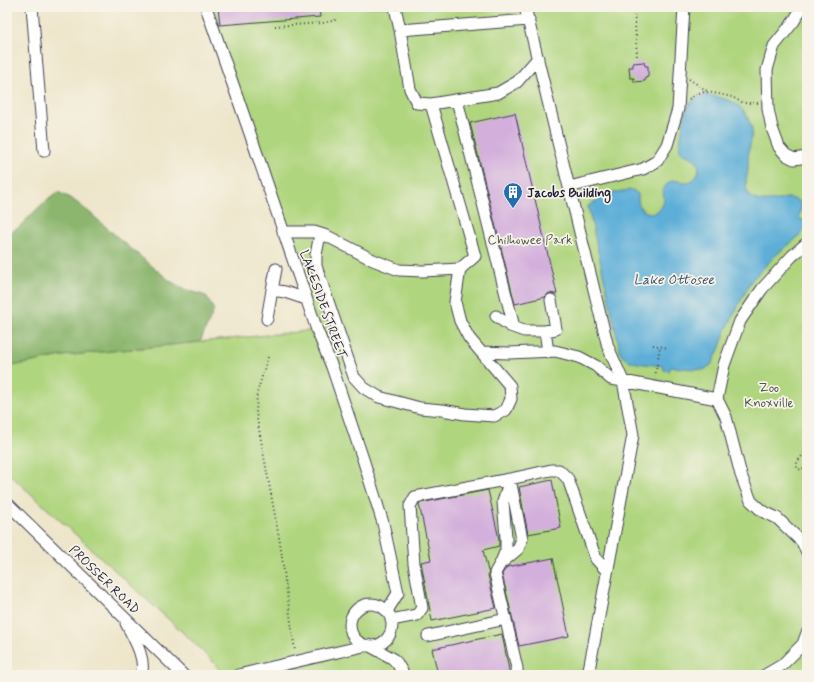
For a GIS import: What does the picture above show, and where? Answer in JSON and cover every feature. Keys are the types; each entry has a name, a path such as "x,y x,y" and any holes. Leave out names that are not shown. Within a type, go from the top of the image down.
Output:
{"street":[{"path":"32,7 44,151"},
{"name":"LAKESIDE STREET","path":"206,7 316,330 332,367 383,522 398,593 389,615"},
{"path":"395,7 410,89 417,103 431,104 498,93 517,82 538,58"},
{"path":"526,7 608,347 623,382 633,435 588,675"},
{"path":"569,187 643,169 657,161 667,145 678,109 684,7"},
{"path":"802,7 794,21 774,46 767,70 768,103 772,128 778,146 786,155 794,159 807,157"},
{"path":"400,30 529,20"},
{"path":"457,100 514,327"},
{"path":"283,232 314,232 327,236 373,260 400,270 423,271 460,269 475,256 431,104"},
{"path":"320,234 316,255 316,266 354,377 364,388 379,397 420,408 494,416 506,410 511,399 510,386 468,338 460,321 455,302 460,269"},
{"path":"807,244 792,256 762,289 740,321 724,365 717,399 726,417 741,475 751,501 762,512 778,518 802,542 807,552"},
{"path":"268,320 276,268"},
{"path":"285,292 299,280"},
{"path":"272,290 285,292 306,299"},
{"path":"496,316 510,326 524,331 546,331 556,329 551,300"},
{"path":"546,331 548,352"},
{"path":"481,352 555,352 579,357 596,366 611,380 717,399"},
{"path":"389,615 417,615 422,608 414,564 410,506 415,497 551,470 558,470 568,479 596,559 607,571"},
{"path":"500,564 518,549 522,539 510,479"},
{"path":"510,479 503,502 506,550 495,574 518,668 517,675"},
{"name":"PROSSER ROAD","path":"7,503 183,675"},
{"path":"238,675 368,646 378,645 389,636 392,623 389,615 381,606 374,604 360,606 355,611 349,624 350,631 354,638 359,642 368,646 392,658 397,663 404,675"},
{"path":"122,615 138,647 142,660 141,675"},
{"path":"428,636 506,619"},
{"path":"765,675 782,665 803,644 807,633"}],"path":[{"path":"634,7 637,57"},
{"path":"275,26 323,23 336,20"},
{"path":"680,73 708,92"},
{"path":"678,109 697,93 708,92 732,98 744,103 768,103"},
{"path":"653,345 668,348"},
{"path":"657,365 660,346"},
{"path":"268,357 257,393 256,413 280,543 296,662"},
{"path":"807,450 797,462 797,468 801,470 807,466"}],"green space":[{"name":"Chilhowee Park","path":"206,7 807,7 807,675 226,675 190,639 7,472 7,367 62,356 316,330"},
{"path":"58,192 72,199 89,212 170,281 184,289 206,296 214,310 200,342 62,356 7,367 7,234 18,228 38,208"}],"water":[{"name":"Lake Ottosee","path":"704,95 731,101 746,114 752,130 746,181 748,193 754,199 762,201 788,198 797,201 802,204 799,218 807,222 807,226 797,238 776,255 751,281 726,330 711,365 704,370 672,367 669,371 664,370 663,366 630,361 621,355 588,206 609,194 633,190 638,194 641,209 646,212 655,213 663,205 663,189 668,183 674,181 686,182 693,180 698,173 699,167 694,159 683,154 680,149 680,140 687,108 695,98"}],"building":[{"path":"218,7 319,7 320,17 220,25"},
{"path":"644,62 645,66 648,66 648,77 645,78 645,81 634,82 634,78 630,78 629,67 633,67 633,63"},
{"name":"Jacobs Building","path":"515,113 557,294 549,293 545,297 515,304 470,123"},
{"path":"552,480 561,528 528,534 519,487"},
{"path":"488,490 499,539 499,546 483,550 489,571 488,575 496,608 432,621 421,562 431,560 419,504"},
{"path":"553,558 569,636 519,646 502,574 507,567"},
{"path":"502,634 510,675 438,675 432,649"}],"place":[{"name":"Jacobs Building","path":"513,209"}],"park label":[{"name":"Zoo Knoxville","path":"769,394"}]}
